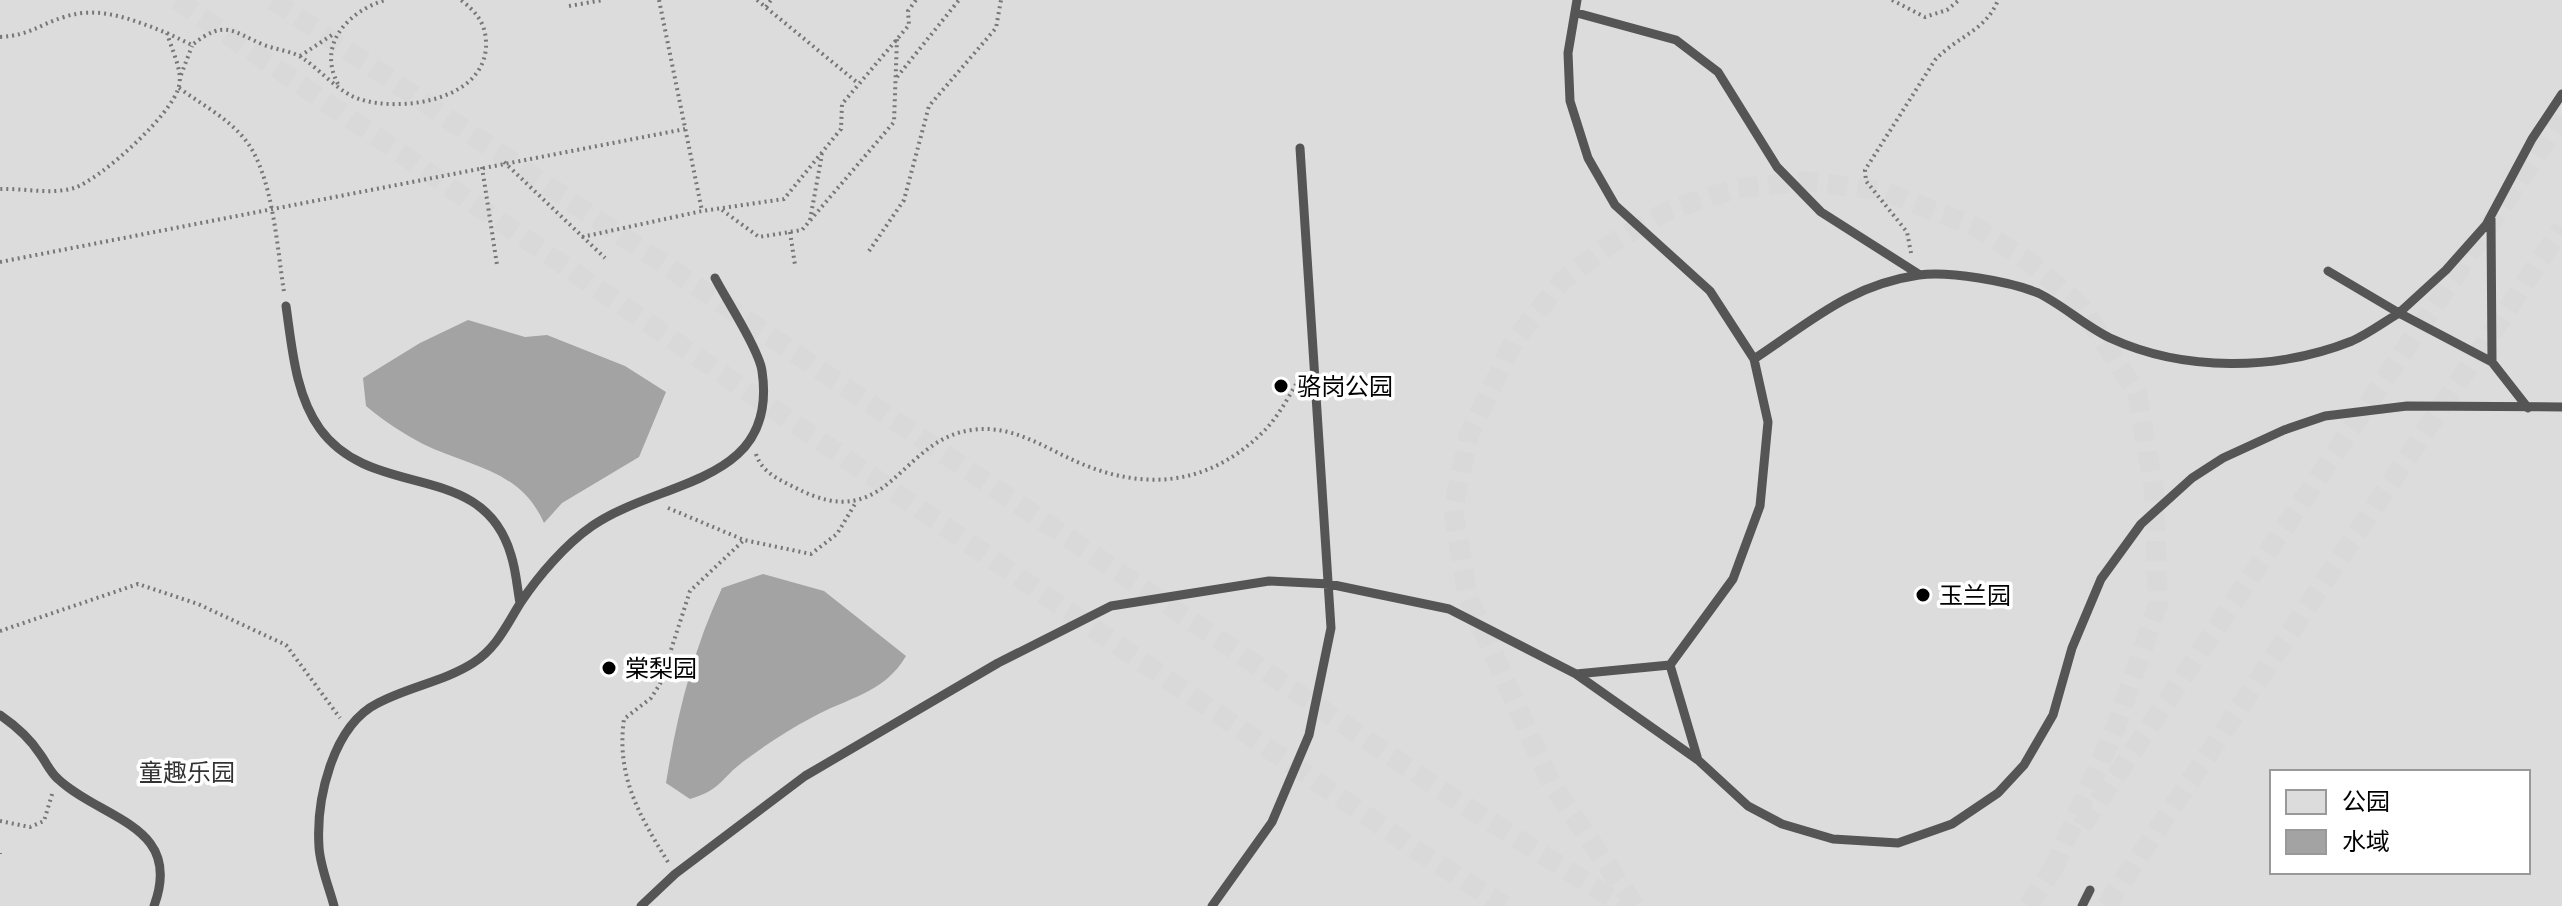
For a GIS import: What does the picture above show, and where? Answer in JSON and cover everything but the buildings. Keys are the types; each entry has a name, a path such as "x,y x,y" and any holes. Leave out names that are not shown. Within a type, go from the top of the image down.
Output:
{"lane":[{"path":"1576,674 1670,665 1733,579 1760,506 1768,422 1754,359 1710,291 1615,205 1588,158 1570,101 1568,53 1577,0"},
{"path":"1577,13 1676,40 1718,72 1743,117 1788,178 1821,212 1920,275"},
{"path":"1754,359 1810,317 1862,290 1920,275 1979,279 2038,294 2112,339 2178,358 2241,365 2296,358 2354,340 2399,313 2446,270 2491,217 2532,139 2562,94"},
{"path":"1212,906 1272,822 1309,735 1331,628 1316,353 1300,148"},
{"path":"2491,217 2492,362"},
{"path":"2328,271 2492,362 2528,408"},
{"path":"334,906 319,850 319,808 347,727 374,704 473,664 511,624 520,603 547,569 591,527 649,496 687,484 730,463 752,440 760,421 762,369 715,278"},
{"path":"286,306 303,395 321,430 361,465 458,493 484,510 511,553 520,603"},
{"path":"641,906 675,874 805,776 998,663 1111,606 1269,581 1329,584 1449,609 1576,674 1698,760 1748,806 1782,824 1833,839 1898,843 1939,829 1998,793 2024,765 2053,715 2072,648 2101,579 2141,524 2192,478 2250,444 2325,416 2407,406 2562,407"},
{"path":"1670,665 1698,760"},
{"path":"0,715 21,730 57,779 84,802 140,829 154,848 162,869 154,906"},
{"path":"2082,906 2090,890"}],"path":[{"path":"300,56 335,34 365,8 385,0"},
{"path":"0,189 48,191 73,188 93,179 154,124 179,88 192,45 215,31 233,28 263,44 300,56 363,100 400,103 436,99 469,82 480,69 486,42 479,18 461,0"},
{"path":"569,6 603,0"},
{"path":"659,0 702,211"},
{"path":"757,0 859,84"},
{"path":"766,7 771,0"},
{"path":"582,237 702,211 784,199 841,129 842,104 909,25 908,11 916,0"},
{"path":"895,79 959,0"},
{"path":"869,251 904,200 929,106 996,28 1001,0"},
{"path":"1892,0 1925,17 1947,10 1959,0"},
{"path":"1907,267 1912,247 1907,232 1866,181 1865,170 1935,60 1946,48 1982,26 1998,0"},
{"path":"0,37 25,36 65,16 100,12 167,33 192,45"},
{"path":"167,33 180,77"},
{"path":"335,34 330,58 339,86"},
{"path":"720,209 759,237 802,230 894,122 897,39"},
{"path":"179,88 244,138 254,153 270,209 286,306"},
{"path":"0,262 685,129"},
{"path":"810,221 822,152"},
{"path":"504,162 605,258"},
{"path":"482,167 497,265"},
{"path":"790,232 795,265"},
{"path":"649,496 669,508 744,540 811,554 837,534 856,503 906,471 940,441 974,429 1017,433 1119,477 1148,483 1197,474 1240,451 1262,433 1316,353"},
{"path":"752,440 758,460 769,474 832,503 856,503"},
{"path":"675,874 629,794 620,747 624,719 651,698 660,684 690,591 744,540"},
{"path":"0,631 138,584 198,604 286,645 347,727"},
{"path":"0,821 30,827 44,821 57,779"}],"green space":[{"name":"骆岗公园","path":"0,0 2562,0 2562,906 0,906"}],"water":[{"path":"468,320 525,337 547,335 625,366 666,392 639,457 562,503 544,523 534,505 508,480 423,444 366,406 363,378 420,343"},
{"path":"763,574 824,591 906,656 897,669 876,687 794,728 744,761 714,788 690,799 666,783 694,659 722,588"}],"tunnel":[{"path":"177,0 1418,851 1505,906"},
{"path":"273,0 1453,798 1624,906"},
{"path":"2082,826 2562,118"},
{"path":"1635,906 1551,783 1468,597 1453,510 1469,435 1514,341 1562,281 1611,244 1667,211 1734,189 1807,181 1883,191 1976,227 2027,260 2080,305 2137,393 2154,491 2158,604 2116,727 2053,869"},
{"path":"2106,906 2562,228"},
{"path":"2028,906 2060,859"}],"place":[{"name":"骆岗公园","path":"1281,386"},
{"name":"玉兰园","path":"1923,595"},
{"name":"棠梨园","path":"609,668"}],"park label":[{"name":"童趣乐园","path":"187,772"}]}
